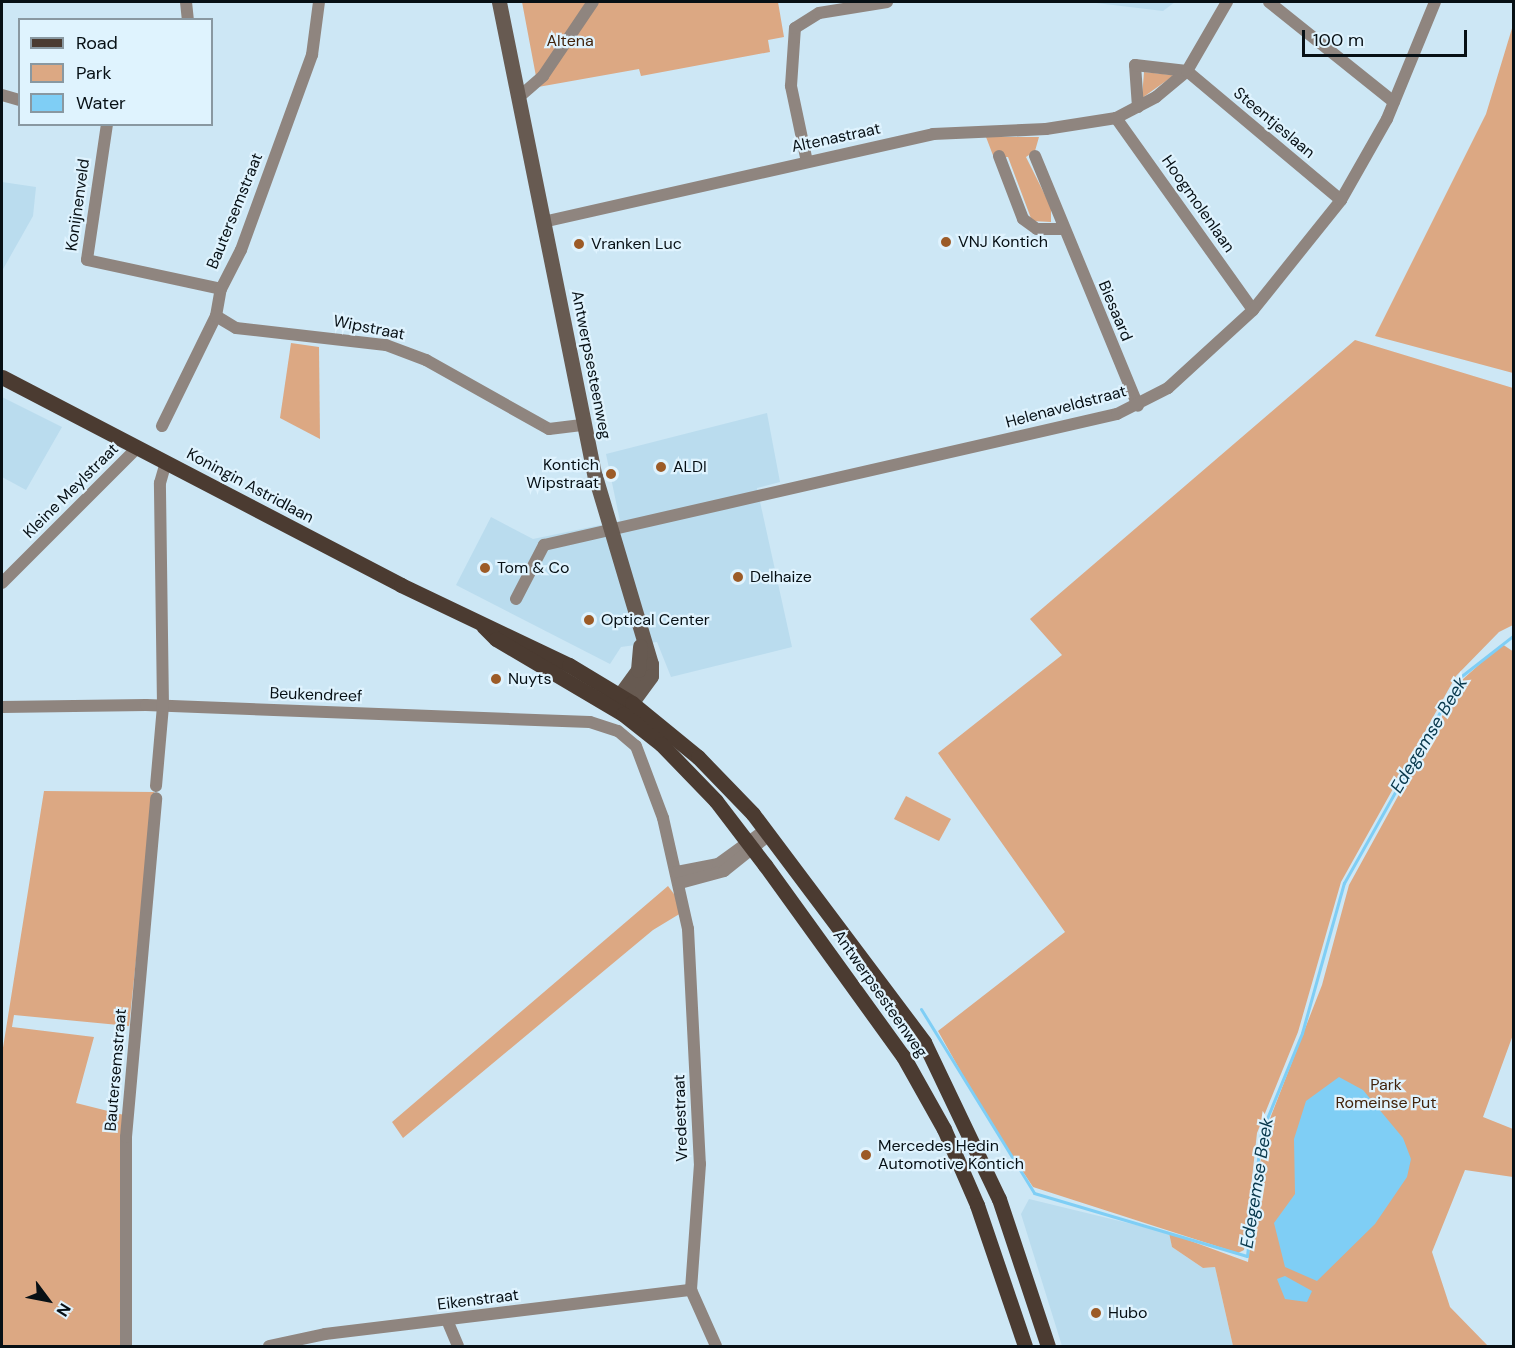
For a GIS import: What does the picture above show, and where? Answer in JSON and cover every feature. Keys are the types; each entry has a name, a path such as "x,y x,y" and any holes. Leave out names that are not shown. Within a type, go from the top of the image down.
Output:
{"main road":[{"name":"Koningin Astridlaan","path":"2,377 483,626 496,639 621,705"},
{"name":"Antwerpsesteenweg","path":"621,705 698,757 767,832 924,1042 999,1199 1048,1347"},
{"name":"Antwerpsesteenweg","path":"621,705 705,789 750,845 903,1056 944,1129 977,1204 1025,1347"}],"street":[{"path":"186,2 188,18"},
{"name":"Bautersemstraat","path":"162,426 216,316 221,288 307,70 319,2"},
{"name":"Antwerpsesteenweg","path":"499,2 543,222 579,427 651,676 621,705"},
{"path":"519,97 543,76 592,2"},
{"path":"807,162 791,86 795,28 813,15 887,2"},
{"name":"Altenastraat","path":"543,222 933,134 1046,129 1116,118 1138,107 1187,71 1227,2"},
{"path":"1269,2 1394,102"},
{"name":"Helenaveldstraat","path":"516,599 544,545 609,534 1137,406 1168,388 1253,310 1341,200 1394,102 1435,2"},
{"path":"1138,107 1135,65 1187,71"},
{"name":"Steentjeslaan","path":"1187,71 1341,200"},
{"path":"2,95 18,99"},
{"name":"Hoogmolenlaan","path":"1116,118 1253,310"},
{"name":"Konijnenveld","path":"107,126 87,260 221,288"},
{"path":"999,156 1023,219 1037,229 1063,229"},
{"name":"Biesaard","path":"1035,156 1137,406"},
{"name":"Wipstraat","path":"216,316 236,328 386,345 426,360 549,429 579,427"},
{"name":"Kleine Meylstraat","path":"2,583 138,447"},
{"name":"Bautersemstraat","path":"126,1347 126,1137 163,706 160,483 166,462"},
{"name":"Beukendreef","path":"2,707 36,702 590,722 627,738"},
{"name":"Vredestraat","path":"627,738 645,760 678,878 698,1092 691,1290 716,1347"},
{"path":"678,878 718,864 767,832"},
{"name":"Eikenstraat","path":"269,1347 447,1320 691,1290"},
{"path":"447,1320 458,1347"}],"shaded area":[{"path":"1088,2 1175,2 1163,11"},
{"path":"2,182 36,187 33,216 2,271"},
{"path":"2,397 62,427 26,490 2,477"},
{"path":"767,413 780,482 757,488 792,647 671,677 657,642 621,647 610,664 456,585 491,517 533,539 620,521 606,454"},
{"path":"1029,1199 1169,1233 1172,1247 1203,1268 1215,1267 1233,1346 1062,1346 1021,1214"}],"green space":[{"name":"Altena","path":"522,2 778,2 784,37 768,40 770,52 641,76 639,69 538,87"},
{"path":"1513,25 1514,373 1375,336 1486,114"},
{"path":"1144,72 1172,75 1173,76 1142,98"},
{"path":"986,137 1039,137 1035,151 1026,157 1051,207 1051,222 1032,221 1008,157 994,158"},
{"path":"1355,340 1513,388 1513,625 1499,632 1456,676 1341,882 1298,1032 1257,1133 1244,1250 1238,1253 1033,1187 983,1111 938,1031 1065,932 938,753 1062,655 1030,619"},
{"path":"291,343 319,347 320,439 280,418"},
{"name":"Park Romeinse Put","path":"1502,644 1514,652 1514,1032 1483,1117 1513,1129 1513,1177 1465,1170 1432,1252 1450,1307 1488,1346 1233,1346 1215,1267 1203,1268 1172,1247 1169,1233 1248,1262 1264,1134 1322,985 1349,885 1462,680"},
{"path":"44,791 154,792 129,1026 14,1015 12,1027 94,1037 76,1103 124,1115 121,1346 2,1346 2,1054"},
{"path":"906,796 951,819 939,841 894,819"},
{"path":"668,886 686,910 653,930 403,1138 392,1122"}],"water":[{"path":"1339,1077 1363,1090 1403,1138 1411,1159 1407,1177 1375,1224 1317,1281 1285,1267 1274,1223 1295,1194 1294,1139 1306,1101"},
{"path":"1285,1276 1312,1291 1307,1302 1285,1299 1277,1279"}],"waterway":[{"name":"Edegemse Beek","path":"921,1009 1034,1193 1247,1256 1261,1133 1302,1033 1344,883 1459,678 1514,635"}],"place":[{"name":"VNJ Kontich","path":"946,242"},
{"name":"Vranken Luc","path":"579,244"},
{"name":"ALDI","path":"661,467"},
{"name":"Kontich Wipstraat","path":"611,474"},
{"name":"Tom & Co","path":"485,568"},
{"name":"Delhaize","path":"738,577"},
{"name":"Optical Center","path":"589,620"},
{"name":"Nuyts","path":"496,679"},
{"name":"Mercedes Hedin Automotive Kontich","path":"866,1155"},
{"name":"Hubo","path":"1096,1313"}]}
